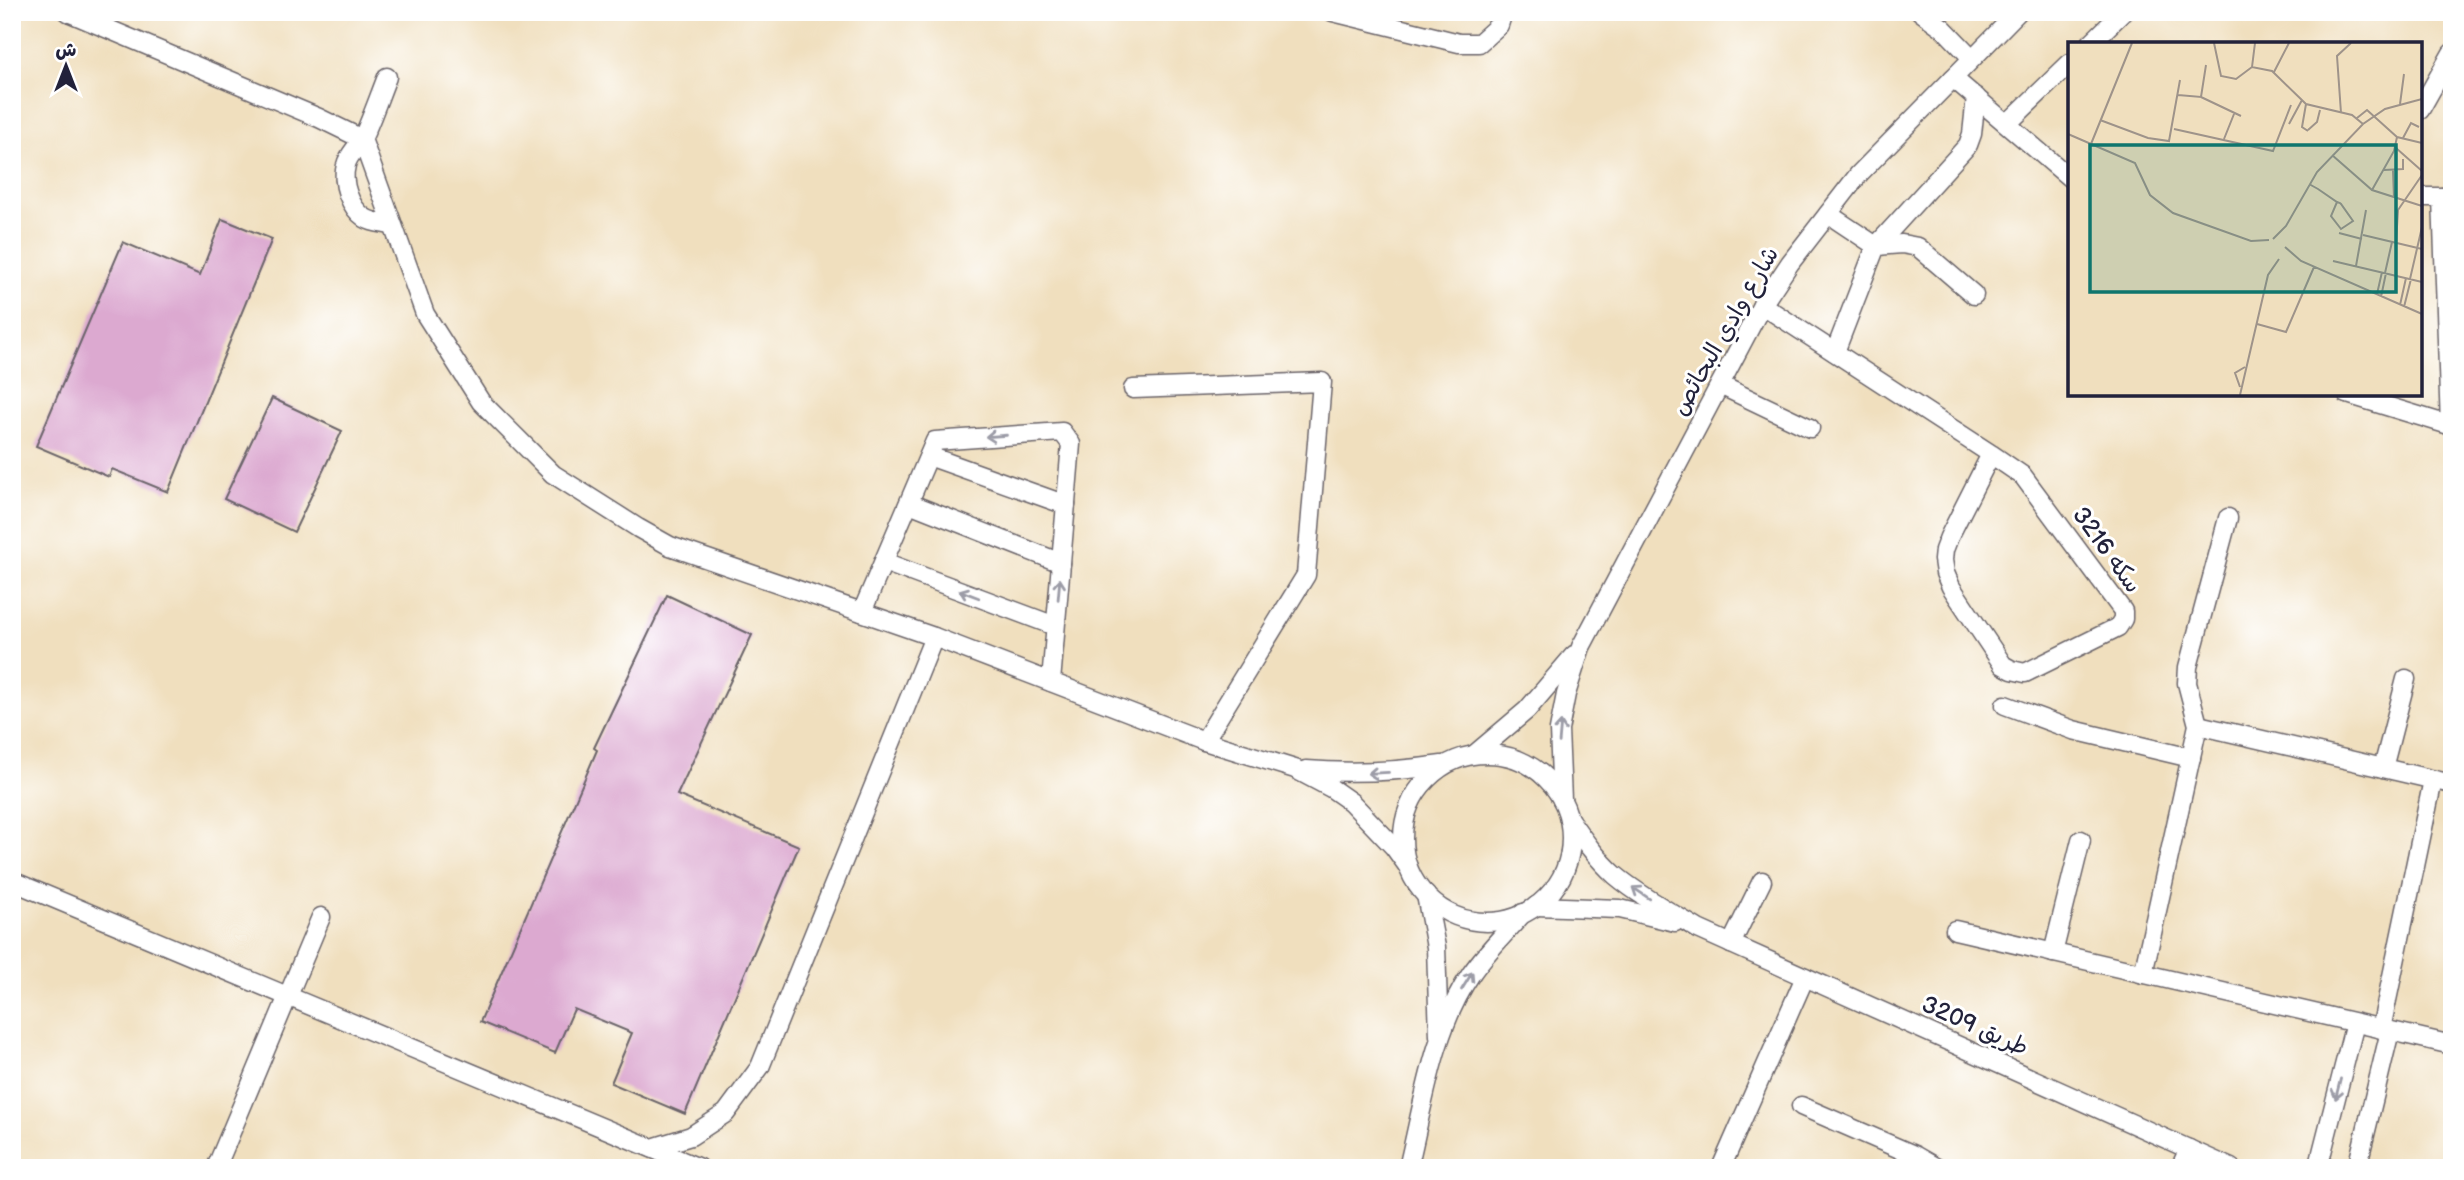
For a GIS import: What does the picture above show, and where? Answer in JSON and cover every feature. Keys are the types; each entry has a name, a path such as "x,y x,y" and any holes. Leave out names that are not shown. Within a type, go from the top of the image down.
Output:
{"street":[{"path":"68,12 319,118 362,139 425,314 481,402 553,474 638,528 670,545 934,637 1204,741 1295,769 1351,802 1394,847 1426,895 1455,915 1472,920 1498,920 1529,909 1620,909 1698,929"},
{"path":"1333,12 1459,43 1479,43 1499,25 1503,12"},
{"path":"1921,12 1937,23 1972,58"},
{"name":"شارع وادي البحائص","path":"1581,646 1762,305 1790,263 1859,174 2018,12"},
{"path":"2092,42 2123,12"},
{"path":"2422,106 2452,54"},
{"path":"2008,123 2068,65"},
{"path":"387,77 362,139 346,162 344,174 353,205 363,217 391,225"},
{"path":"1953,78 2068,176"},
{"path":"1835,352 1876,246 1968,145 1972,134 1976,97"},
{"path":"2354,396 2451,426 2447,197 2422,197"},
{"path":"1828,214 1876,246 1902,244 1918,247 1974,295"},
{"name":"سكه 3216","path":"1762,305 1991,454 2023,476 2123,611 2123,619 2118,627 2025,673 2003,665 1951,587 1945,573 1944,550 1991,454"},
{"path":"1133,389 1322,382 1306,575 1204,741"},
{"path":"1720,385 1810,428"},
{"path":"862,612 935,441 1062,432 1071,444 1051,682"},
{"path":"929,456 1066,505"},
{"path":"909,503 1061,563"},
{"path":"2143,974 2198,725 2187,683 2188,667 2228,518"},
{"path":"884,562 1055,626"},
{"path":"652,1148 691,1136 726,1113 760,1067 934,637"},
{"path":"1295,769 1370,773 1446,765 1475,754 1527,710 1581,646"},
{"path":"1562,800 1559,730 1566,694 1581,646"},
{"path":"2383,768 2406,679"},
{"path":"2005,705 2073,730 2191,758"},
{"path":"2198,725 2452,784"},
{"path":"1475,754 1496,754 1526,764 1550,783 1562,800 1569,819 1596,856 1642,894 1698,929"},
{"path":"1407,866 1403,827 1408,808 1423,783 1446,765"},
{"path":"2357,1168 2433,780"},
{"path":"1408,1168 1439,1043 1461,991 1471,974 1529,909 1548,895 1565,867 1570,844 1569,819"},
{"path":"2053,953 2081,840"},
{"path":"12,881 699,1168"},
{"path":"1731,944 1762,881"},
{"path":"1426,895 1436,947 1439,1043"},
{"path":"216,1168 321,917"},
{"name":"طريق 3209","path":"1698,929 2189,1149 2221,1166"},
{"path":"1955,930 2452,1045"},
{"path":"1721,1168 1805,977"},
{"path":"2318,1168 2355,1023"},
{"path":"1801,1106 1916,1156 1937,1168"},
{"path":"2180,1168 2189,1149"}],"building":[{"path":"222,219 272,239 168,492 112,469 109,477 36,446 123,242 200,275"},
{"path":"272,398 342,431 294,532 224,499"},
{"path":"667,595 752,635 677,795 799,846 685,1114 611,1083 632,1033 574,1009 555,1053 480,1022 597,750 594,748"}]}
